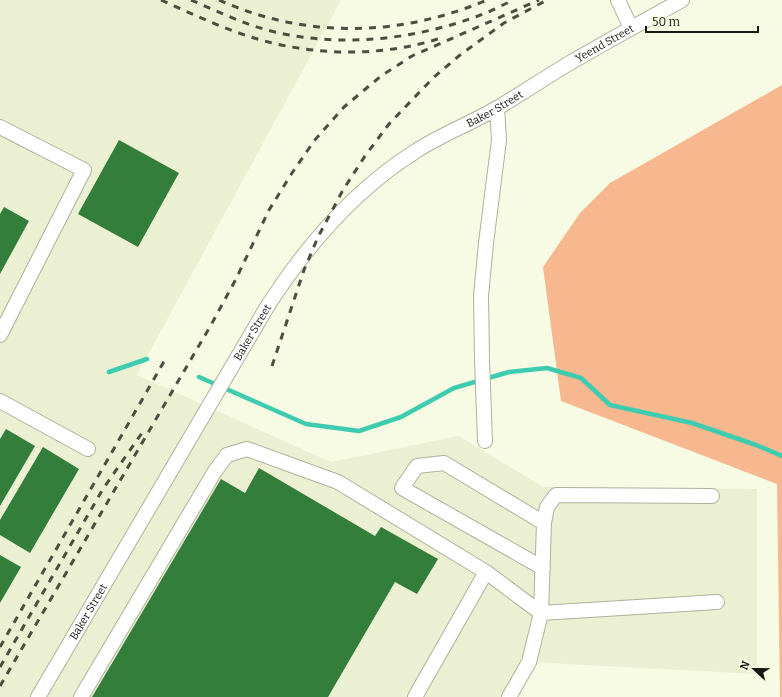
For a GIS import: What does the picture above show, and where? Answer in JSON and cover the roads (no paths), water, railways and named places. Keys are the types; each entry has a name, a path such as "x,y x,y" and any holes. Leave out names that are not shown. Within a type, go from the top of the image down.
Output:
{"street":[{"path":"618,0 631,28"},
{"name":"Yeend Street","path":"569,64 682,0"},
{"name":"Baker Street","path":"38,697 233,364 290,271 318,237 368,186 415,151 439,137 497,108 569,64"},
{"path":"485,441 481,296 499,140 497,108"},
{"path":"0,127 84,170 0,335"},
{"path":"0,401 88,449"},
{"path":"81,697 215,471 227,455 247,449 338,482 486,572 541,613 717,602"},
{"path":"543,568 402,488 416,466 444,464 544,523"},
{"path":"509,697 529,662 541,613 544,523 547,507 556,495 712,496"},
{"path":"415,697 486,572"}],"waterway":[{"path":"109,372 147,359"},
{"path":"199,377 306,424 359,431 401,417 454,388 509,372 547,368 581,378 610,405 692,423 756,445 782,456"}],"railway":[{"path":"161,0 242,34 276,44 299,48 346,52 370,51 416,45 438,39"},
{"path":"191,0 240,21 271,31 297,36 349,40 376,39 428,31 487,13 514,0"},
{"path":"219,0 252,13 285,22 319,27 353,28 386,27 420,21 454,12 487,0"},
{"path":"0,686 211,325 236,279 269,210 314,141 344,107 381,76 412,56 539,0"},
{"path":"272,366 304,270 318,237 343,190 365,156 389,124 433,78 460,55 504,23 547,0"},
{"path":"0,647 166,358"},
{"path":"0,667 103,489 142,433"}]}
